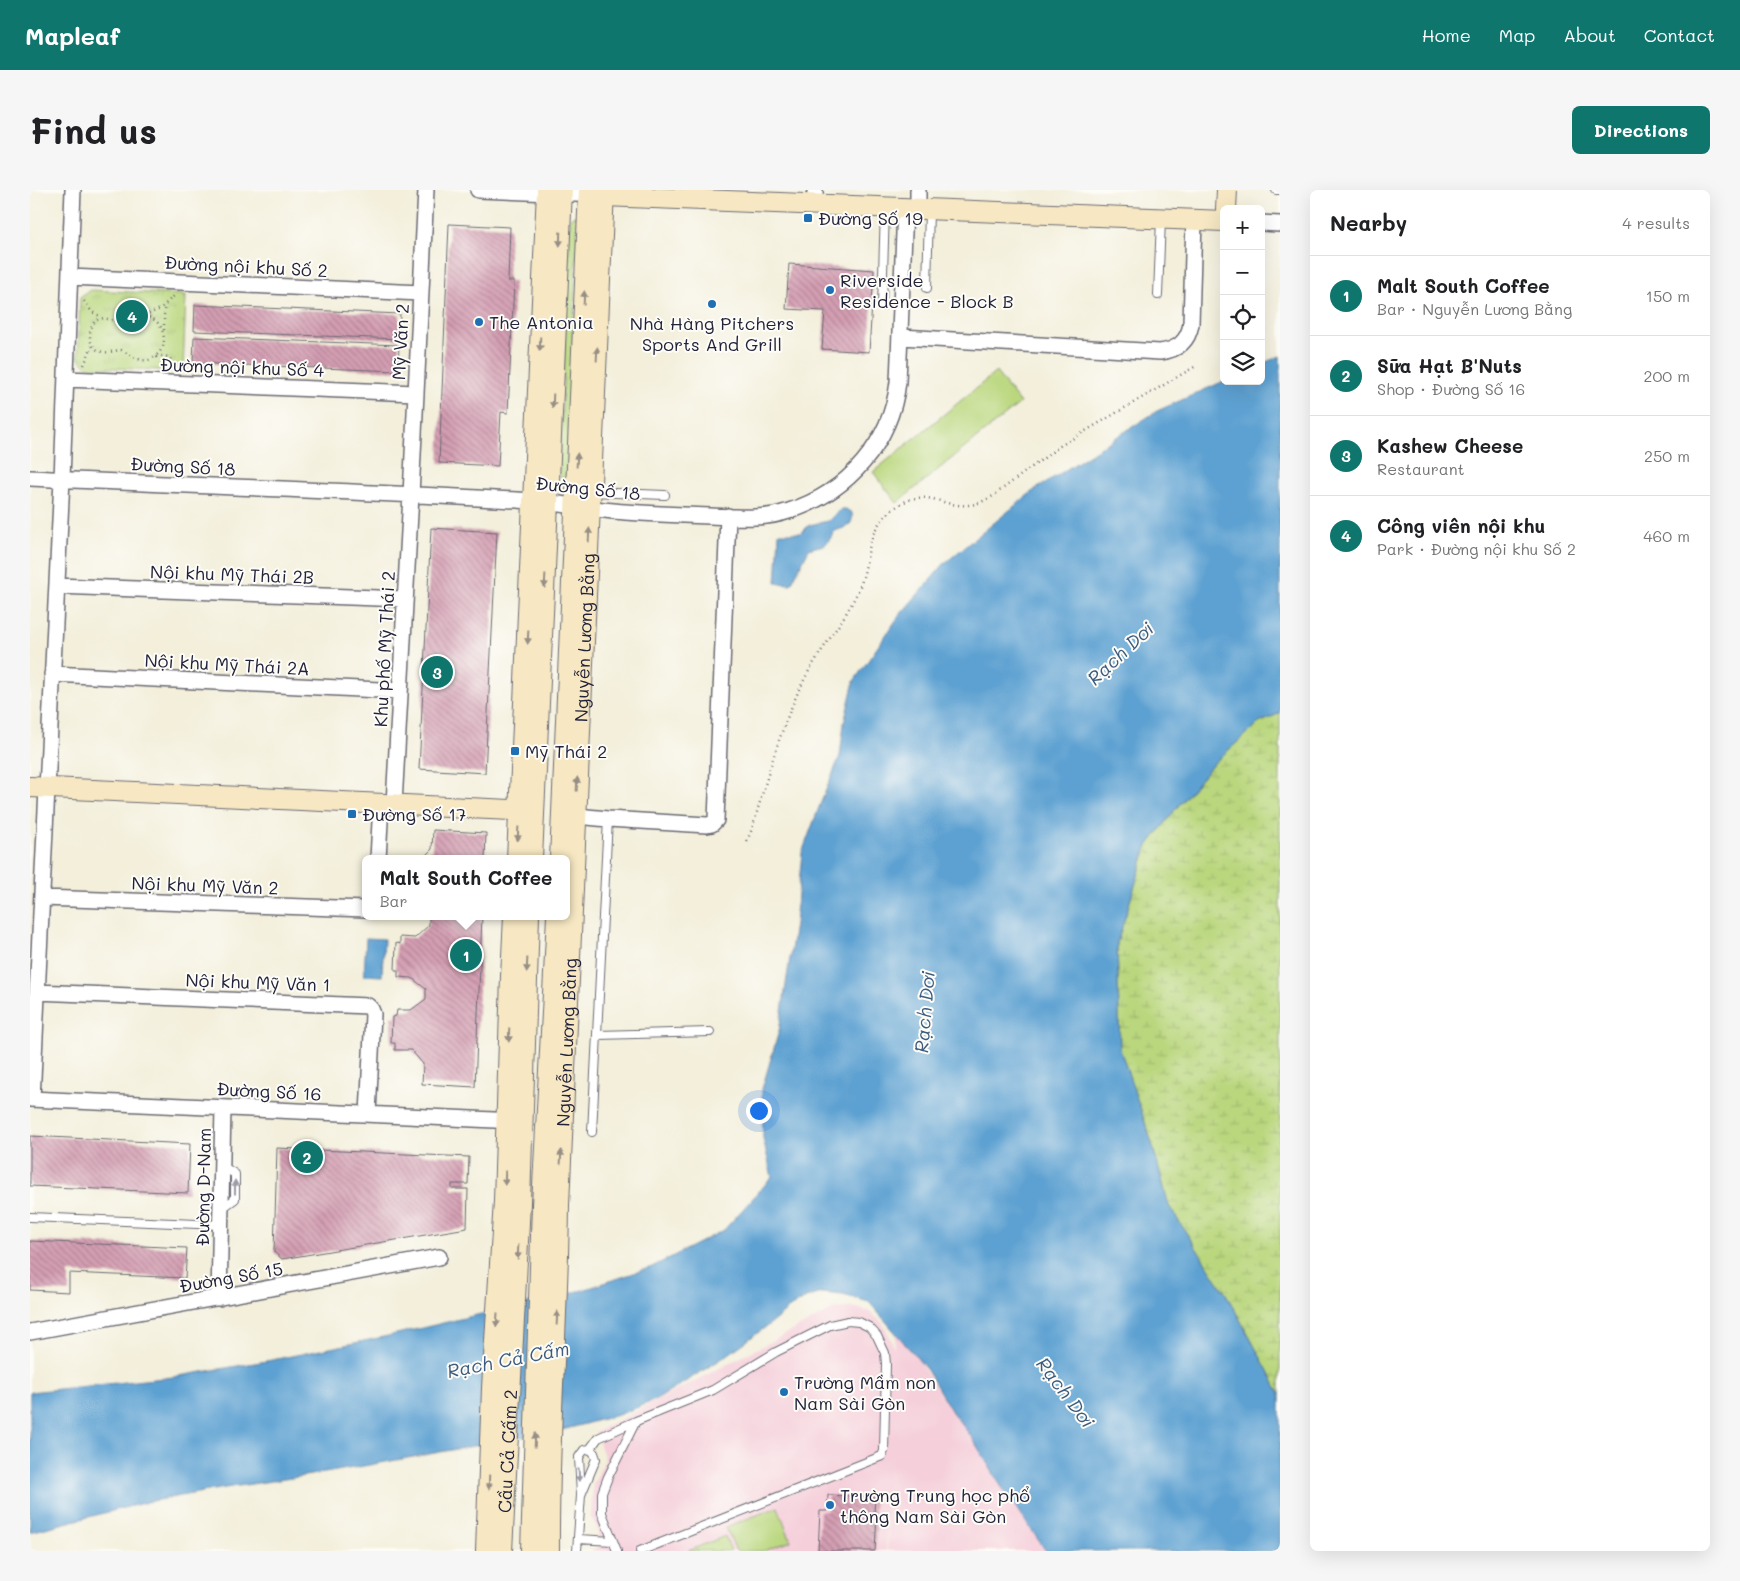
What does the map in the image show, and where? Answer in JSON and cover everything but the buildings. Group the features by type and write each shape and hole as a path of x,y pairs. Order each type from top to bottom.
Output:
{"main road":[{"path":"1226,205 1227,190"},
{"path":"532,855 527,811 542,502 554,192"},
{"path":"596,193 815,197 885,208 917,204 1220,222"},
{"name":"Nguyễn Lương Bằng","path":"567,855 585,502 596,193"},
{"path":"38,787 527,811 569,815"},
{"path":"518,855 527,811"},
{"name":"Nguyễn Lương Bằng","path":"561,855 569,815"},
{"path":"514,920 515,1120"},
{"path":"515,1120 529,920"},
{"name":"Nguyễn Lương Bằng","path":"551,1205 557,920"},
{"name":"Nguyễn Lương Bằng","path":"551,1205 564,920"},
{"name":"Cầu Cả Cấm 2","path":"494,1548 515,1120"},
{"name":"Cầu Cả Cấm 2","path":"540,1546 551,1205"}],"street":[{"path":"31,1099 42,898 38,787 52,674 62,479 73,190"},
{"name":"Mỹ Văn 2","path":"411,495 426,190"},
{"path":"478,190 596,193"},
{"name":"Đường Số 18","path":"30,478 542,502 585,502 623,512 760,517 790,511 816,500 839,486 856,471 878,443 893,410 898,382 901,338 917,204"},
{"path":"901,338 1160,352 1175,349 1186,338 1190,324 1194,220"},
{"path":"1265,223 1280,224"},
{"name":"Đường nội khu Số 2","path":"70,277 421,293"},
{"name":"Đường nội khu Số 4","path":"66,379 416,394"},
{"name":"Khu phố Mỹ Thái 2","path":"387,804 400,691 411,495"},
{"path":"569,815 707,824 712,824 716,820 728,516"},
{"name":"Nội khu Mỹ Thái 2B","path":"57,586 405,599"},
{"name":"Nội khu Mỹ Thái 2A","path":"52,674 400,691"},
{"path":"379,855 387,804"},
{"name":"Nội khu Mỹ Văn 2","path":"42,898 362,909"},
{"name":"Nội khu Mỹ Văn 1","path":"37,992 368,1006 373,1014 368,1114"},
{"name":"Đường Số 16","path":"31,1099 515,1120"},
{"name":"Đường D-Nam","path":"219,1298 223,1108"},
{"name":"Đường Số 15","path":"30,1332 439,1257"}],"lane":[{"path":"917,204 926,288"},
{"path":"882,306 885,208"},
{"path":"1158,295 1161,219"},
{"path":"585,502 666,495"},
{"path":"592,1132 608,819"},
{"path":"598,1035 710,1032"},
{"path":"30,1217 221,1226"},
{"path":"577,1551 581,1495 579,1457 584,1450 590,1449 598,1438 712,1390 766,1357 836,1323 859,1322 869,1327 877,1336 885,1353 886,1364 884,1451 880,1457 640,1551"},
{"path":"617,1551 602,1513 602,1493 636,1421"},
{"path":"581,1495 596,1459 590,1449"},
{"path":"578,1539 613,1541"}],"path":[{"path":"82,368 92,346 89,335 91,327 96,320 100,318 119,322 143,316 167,304 177,292"},
{"path":"84,300 92,312 108,319"},
{"path":"153,358 163,347 164,316 167,304"},
{"path":"143,316 156,321 164,331"},
{"path":"92,346 103,352 121,350 141,361 163,356 170,358 173,361 173,374"},
{"path":"747,841 783,731 796,698 811,666 852,605 860,588 869,544 879,524 888,514 905,501 923,497 963,505 981,502 993,496 1060,446 1196,366"}],"shaded area":[{"name":"Trường Mầm non Nam Sài Gòn","path":"853,1307 868,1311 882,1322 894,1349 896,1334 914,1353 1046,1551 887,1551 891,1445 886,1551 591,1551 598,1547 598,1529 591,1517 593,1485 605,1460 596,1432 834,1309"}],"green space":[{"path":"578,217 567,478 563,479 559,476 570,218"},
{"path":"91,290 186,295 183,371 88,367 78,358 80,298"},
{"path":"996,372 1020,403 897,503 873,472"},
{"path":"1280,713 1280,1393 1226,1294 1169,1206 1151,1140 1120,1049 1117,943 1147,847 1215,762 1259,723"},
{"path":"778,1507 791,1541 764,1551 736,1551 726,1527"},
{"path":"725,1536 731,1551 688,1551"}],"water":[{"path":"1280,356 1280,713 1259,723 1215,762 1147,847 1117,943 1120,1049 1151,1140 1169,1206 1226,1294 1280,1393 1280,1551 1046,1551 1001,1486 971,1436 952,1412 927,1370 869,1302 843,1295 821,1293 806,1298 788,1309 726,1356 658,1399 618,1415 566,1429 331,1472 147,1502 30,1532 30,1392 173,1377 272,1360 388,1336 583,1290 652,1267 724,1230 772,1177 763,1138 762,1089 779,1031 795,924 802,853 840,756 844,723 854,681 899,616 945,563 1033,491 1157,411 1220,383 1220,385 1265,385 1265,362"},
{"path":"841,509 846,509 852,513 850,524 835,531 825,544 809,549 791,584 776,583 779,533 801,533 809,525 828,521"},
{"path":"366,938 384,939 382,976 364,975"}],"place":[{"name":"Đường Số 19","path":"808,218"},
{"name":"Riverside Residence - Block B","path":"830,290"},
{"name":"Nhà Hàng Pitchers Sports And Grill","path":"712,304"},
{"name":"Công viên nội khu","path":"132,316"},
{"name":"The Antonia","path":"479,322"},
{"name":"Kashew Cheese","path":"437,672"},
{"name":"Mỹ Thái 2","path":"515,751"},
{"name":"Đường Số 17","path":"352,814"},
{"name":"Malt South Coffee","path":"466,955"},
{"name":"Sữa Hạt B'Nuts","path":"307,1157"},
{"name":"Trường Mầm non Nam Sài Gòn","path":"784,1392"},
{"name":"Trường Trung học phổ thông Nam Sài Gòn","path":"830,1505"}],"water label":[{"name":"Rạch Dơi","path":"1120,653"},
{"name":"Rạch Dơi","path":"924,1012"},
{"name":"Rạch Cả Cấm","path":"508,1359"},
{"name":"Rạch Dơi","path":"1066,1392"}]}
